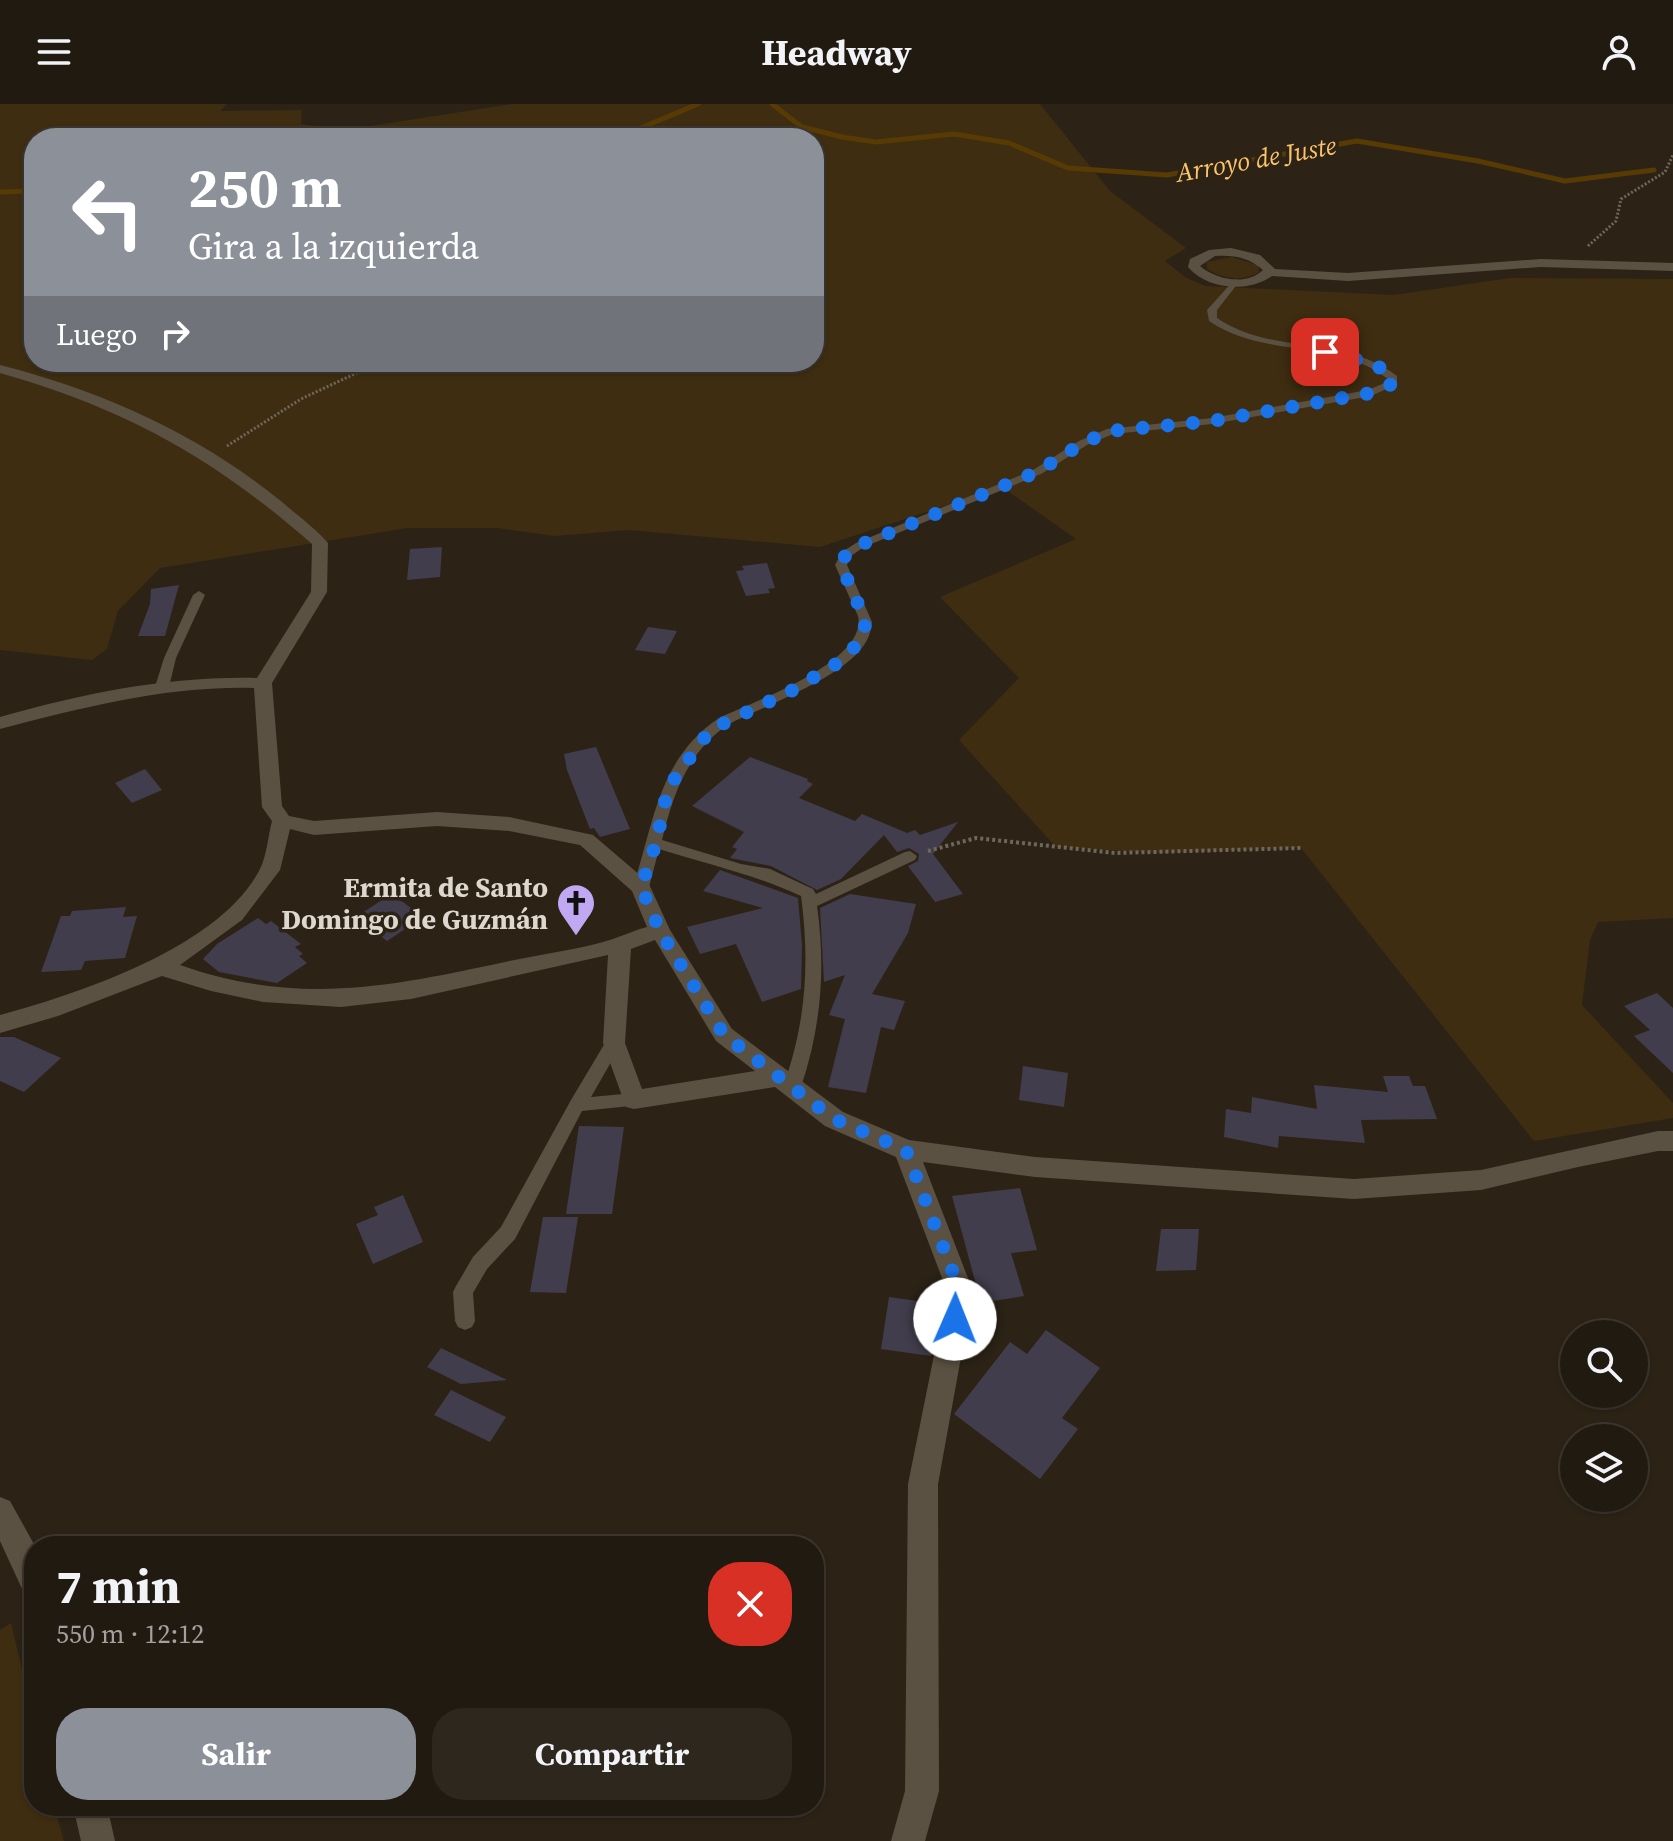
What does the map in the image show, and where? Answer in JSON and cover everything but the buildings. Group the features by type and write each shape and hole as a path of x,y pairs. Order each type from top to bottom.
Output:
{"street":[{"path":"1268,272 1264,262 1231,252 1213,253 1194,262 1197,271 1207,277 1235,282 1259,280 1268,272 1381,277 1507,264 1673,267"},
{"path":"0,369 71,391 161,430 211,458 320,543 319,592 263,683 272,807 282,821 314,828 437,819 509,824 586,840 641,887 660,931 724,1035 834,1119 906,1150 1035,1167 1354,1189 1481,1180 1578,1157 1658,1141 1673,1141"},
{"path":"0,723 52,708 162,687 196,682 263,683"},
{"path":"0,1024 50,1010 162,967 235,915 270,870 282,821"},
{"path":"162,967 191,978 257,993 311,998 368,997 434,986 620,945 660,931"},
{"path":"620,945 614,1043 634,1100 785,1082"},
{"path":"906,1150 960,1291 923,1484 922,1791 908,1841"},
{"path":"0,1511 24,1560"},
{"path":"92,1816 98,1841"}],"lane":[{"path":"641,887 656,843 668,788 710,730 791,691 836,664 860,642 866,622 841,565 846,554 860,545 1037,472 1083,443 1111,431 1212,421 1371,393 1392,384 1393,378 1375,364 1351,356 1233,333 1220,327 1212,319 1212,310 1235,282"},
{"path":"162,687 170,658 199,595"},
{"path":"656,843 740,869 765,873 808,893 817,974 801,1065 785,1082"},
{"path":"810,903 910,856"},
{"path":"465,1321 463,1292 480,1263 508,1233 614,1043"},
{"path":"577,1105 634,1100"}],"path":[{"path":"1574,263 1585,248 1616,221 1621,199 1665,172 1673,155"},
{"path":"211,458 267,417 310,391 356,372"},
{"path":"910,856 976,838 1115,853 1301,848"}],"shaded area":[{"path":"0,104 227,104 220,111 302,110 301,124 330,128 24,128 24,372 824,372 824,128 358,128 512,104 1040,104 1110,191 1186,248 1165,261 1185,277 1205,286 1394,295 1510,278 1673,279 1673,918 1598,922 1590,940 1582,1005 1673,1103 1673,1118 1534,1141 1301,848 1156,853 1056,847 959,740 1019,678 940,597 1076,539 1002,487 820,547 628,530 555,536 498,528 407,528 160,568 118,611 107,649 92,660 0,650"},
{"path":"1232,257 1258,265 1259,272 1233,278 1207,269 1207,262"},
{"path":"11,1623 24,1678 24,1816 57,1816 64,1841 0,1841 0,1630"}],"waterway":[{"name":"Arroyo de Juste","path":"641,128 698,104"},
{"name":"Arroyo de Juste","path":"772,104 806,128"},
{"name":"Arroyo de Juste","path":"824,132 876,142 954,134 1009,143 1068,168 1167,175 1357,141 1478,161 1565,181 1654,170"},
{"name":"Arroyo de Juste","path":"0,192 24,191"}],"place":[{"name":"Ermita de Santo Domingo de Guzmán","path":"576,937"}],"route":[{"path":"955,1319 960,1291 906,1150 834,1119 724,1035 660,931 641,887 656,843 668,788 710,730 791,691 836,664 860,642 866,622 841,565 846,554 883,534 1037,472 1083,443 1111,431 1212,421 1371,393 1392,384 1393,378 1375,364 1325,352"}]}
